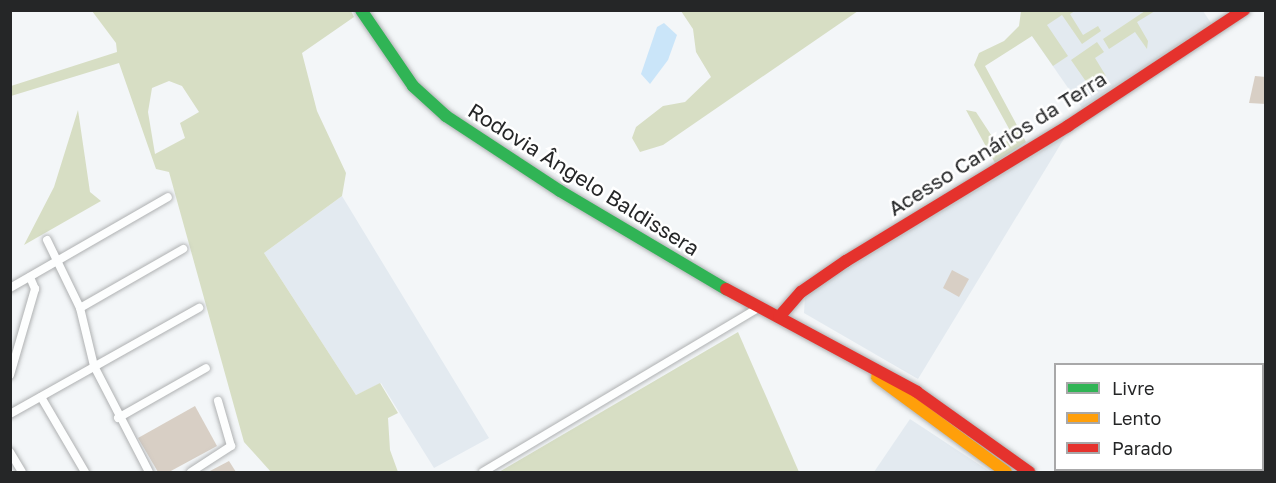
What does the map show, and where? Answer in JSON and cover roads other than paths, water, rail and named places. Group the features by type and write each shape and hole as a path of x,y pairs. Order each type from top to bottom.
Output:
{"street":[{"name":"Rodovia Ângelo Baldissera","path":"361,10 413,86 446,116 560,191 758,308 851,356"},
{"name":"Acesso Canários da Terra","path":"779,317 801,292 846,261 974,179 1068,126 1244,10"},
{"path":"10,288 168,197"},
{"path":"47,240 80,308 93,366 148,472"},
{"path":"80,308 183,249"},
{"path":"10,375 34,289 30,277"},
{"path":"10,414 199,308"},
{"path":"483,472 758,308"},
{"path":"851,356 1006,472"},
{"path":"851,356 917,392 1029,472"},
{"path":"118,418 206,368"},
{"path":"40,397 84,472"},
{"path":"191,472 231,446 218,401"},
{"path":"10,452 22,472"}],"water":[{"path":"664,23 677,35 668,60 650,84 641,74 657,27"}]}
